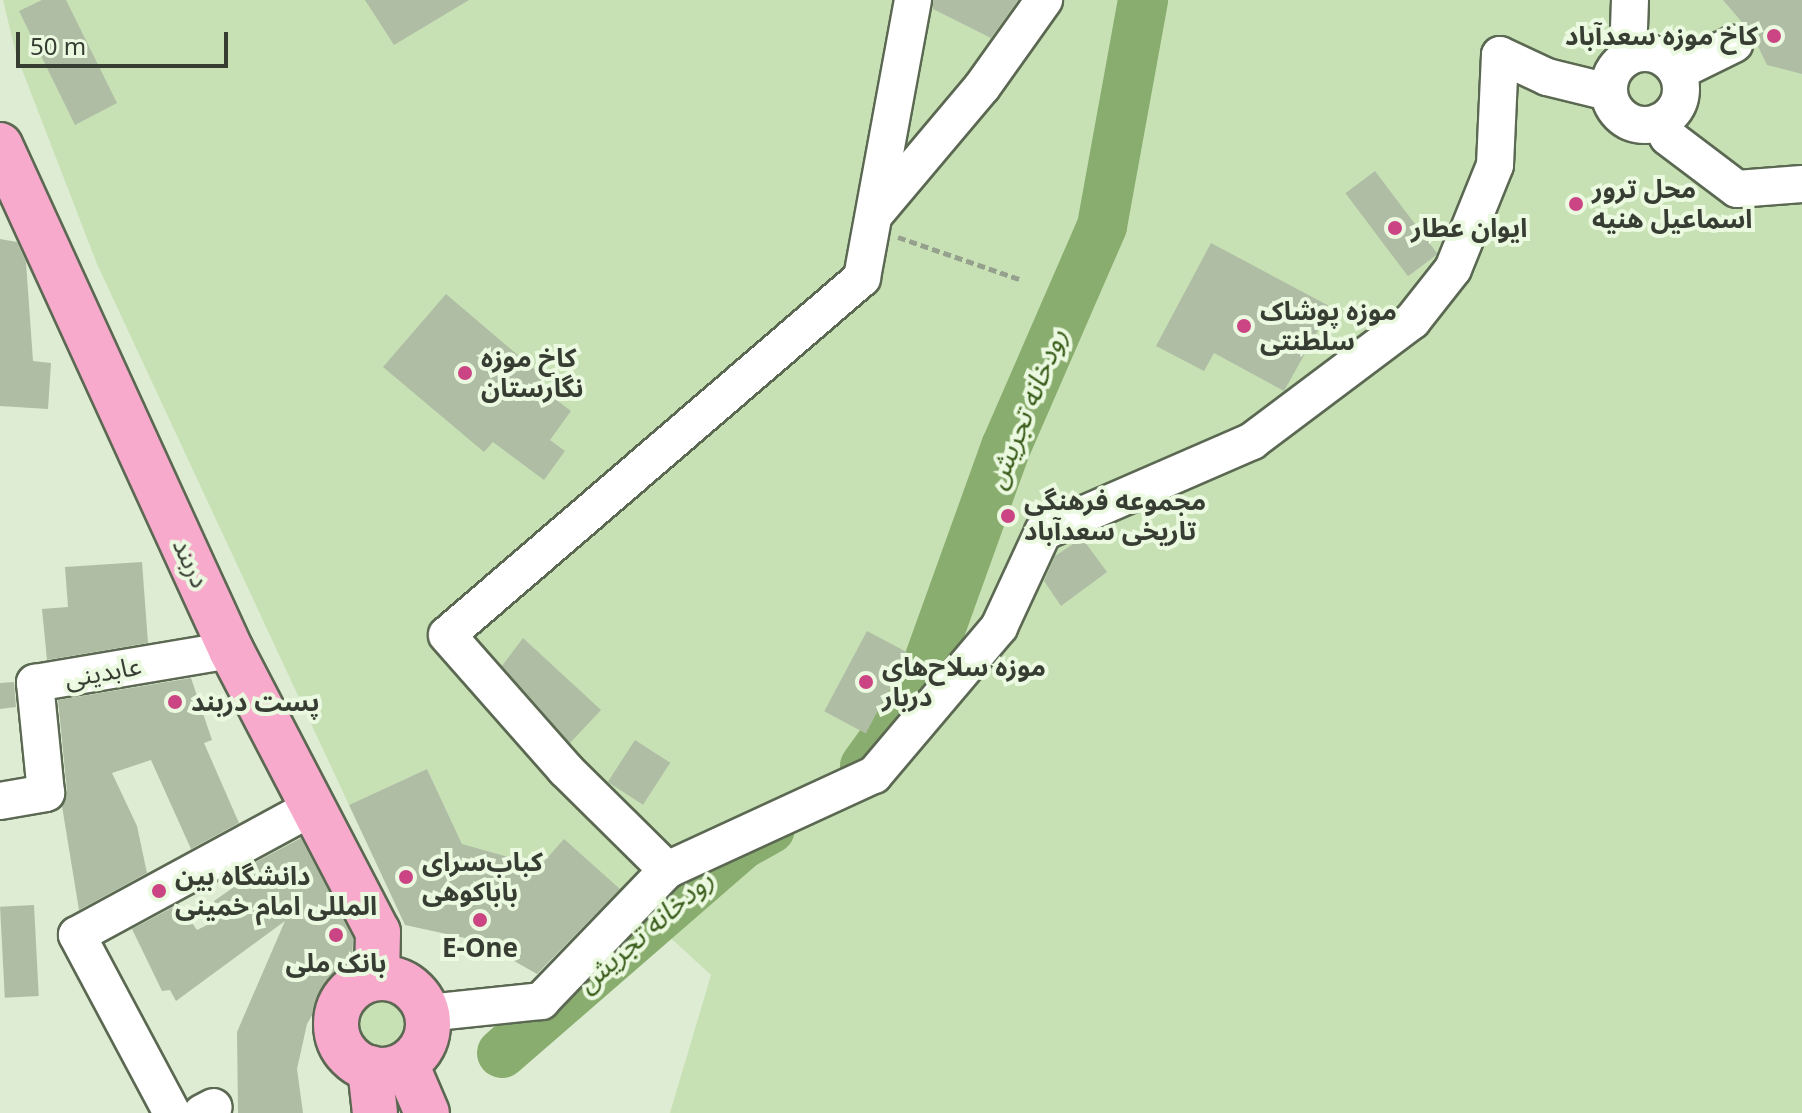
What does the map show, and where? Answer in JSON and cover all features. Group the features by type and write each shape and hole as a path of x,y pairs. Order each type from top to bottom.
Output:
{"main road":[{"name":"دربند","path":"0,145 231,650 378,932 377,977"},
{"path":"375,1113 388,1066 425,1042 427,1013 414,990 377,977 352,988 335,1026 346,1053 388,1066 427,1113"}],"street":[{"path":"667,870 565,769 447,635 862,278 913,0"},
{"path":"872,221 982,87 1044,0"},
{"path":"1608,92 1613,72 1628,57 1630,0"},
{"path":"1677,72 1734,44"},
{"path":"427,1013 541,1001 667,870 874,775 999,627 1043,532 1252,441 1412,321 1453,269 1495,165 1500,55 1547,77 1608,92 1626,120 1659,122"},
{"path":"1628,57 1661,56 1677,72 1681,95 1659,122"},
{"path":"1659,122 1668,137 1737,189 1802,184"},
{"name":"عابدینی","path":"0,801 46,793 35,683 231,650"},
{"path":"172,1113 77,935 313,807"}],"path":[{"path":"872,221 1022,280"}],"green space":[{"name":"مجموعه فرهنگی تاریخی سعدآباد","path":"3,0 1802,0 1802,1113 670,1113 711,975 564,840 540,867 463,846 427,769 349,805 97,264 16,54"},
{"path":"382,999 401,1006 408,1025 401,1044 382,1051 363,1044 356,1025 363,1006"}],"building":[{"path":"42,0 66,0 117,103 75,125 19,11"},
{"path":"365,0 469,0 394,45"},
{"path":"933,0 1018,0 991,38 933,9"},
{"name":"کاخ موزه سعدآباد","path":"1723,0 1802,0 1802,74 1767,65 1752,34"},
{"name":"ایوان عطار","path":"1375,171 1438,254 1408,276 1345,193"},
{"path":"0,239 17,242 26,262 33,361 51,363 48,409 0,406"},
{"name":"موزه پوشاک سلطنتی","path":"1211,243 1331,307 1284,391 1214,353 1204,371 1156,346"},
{"name":"کاخ موزه نگارستان","path":"446,294 546,379 539,387 571,411 550,440 565,451 544,480 493,442 484,452 383,367"},
{"path":"1082,538 1107,572 1061,606 1044,581 1055,556"},
{"path":"142,562 148,643 47,660 42,609 68,607 65,567"},
{"name":"موزه سلاح‌های دربار","path":"867,631 908,653 866,733 824,711"},
{"path":"523,638 601,710 570,743 502,666"},
{"path":"191,678 212,740 204,743 239,823 191,849 151,760 112,773 137,826 147,873 79,910 62,806 67,791 58,700"},
{"path":"14,682 16,707 0,709 0,683"},
{"path":"635,740 670,763 643,805 608,782"},
{"path":"427,769 462,844 540,866 564,839 620,889 537,974 479,941 405,925 349,805"},
{"path":"301,838 353,938 352,965 328,987 307,1024 297,1069 303,1113 238,1113 237,1032 285,921 176,1001 170,990 162,991 132,929 179,904 197,930 221,918 214,901 255,872 252,864"},
{"path":"34,905 39,996 5,998 0,907"}],"waterway":[{"name":"رودخانه تجریش","path":"865,766 917,694 1006,447 1102,226 1143,0"},
{"name":"رودخانه تجریش","path":"502,1053 741,845 770,829"}],"place":[{"name":"کاخ موزه سعدآباد","path":"1774,36"},
{"name":"محل ترور اسماعیل هنیه","path":"1576,204"},
{"name":"ایوان عطار","path":"1395,228"},
{"name":"موزه پوشاک سلطنتی","path":"1244,326"},
{"name":"کاخ موزه نگارستان","path":"465,373"},
{"name":"مجموعه فرهنگی تاریخی سعدآباد","path":"1008,516"},
{"name":"موزه سلاح‌های دربار","path":"866,682"},
{"name":"پست دربند","path":"175,702"},
{"name":"کباب‌سرای باباکوهی","path":"406,877"},
{"name":"دانشگاه بین المللی امام خمینی","path":"159,891"},
{"name":"E-One","path":"480,920"},
{"name":"بانک ملی","path":"336,935"}]}
